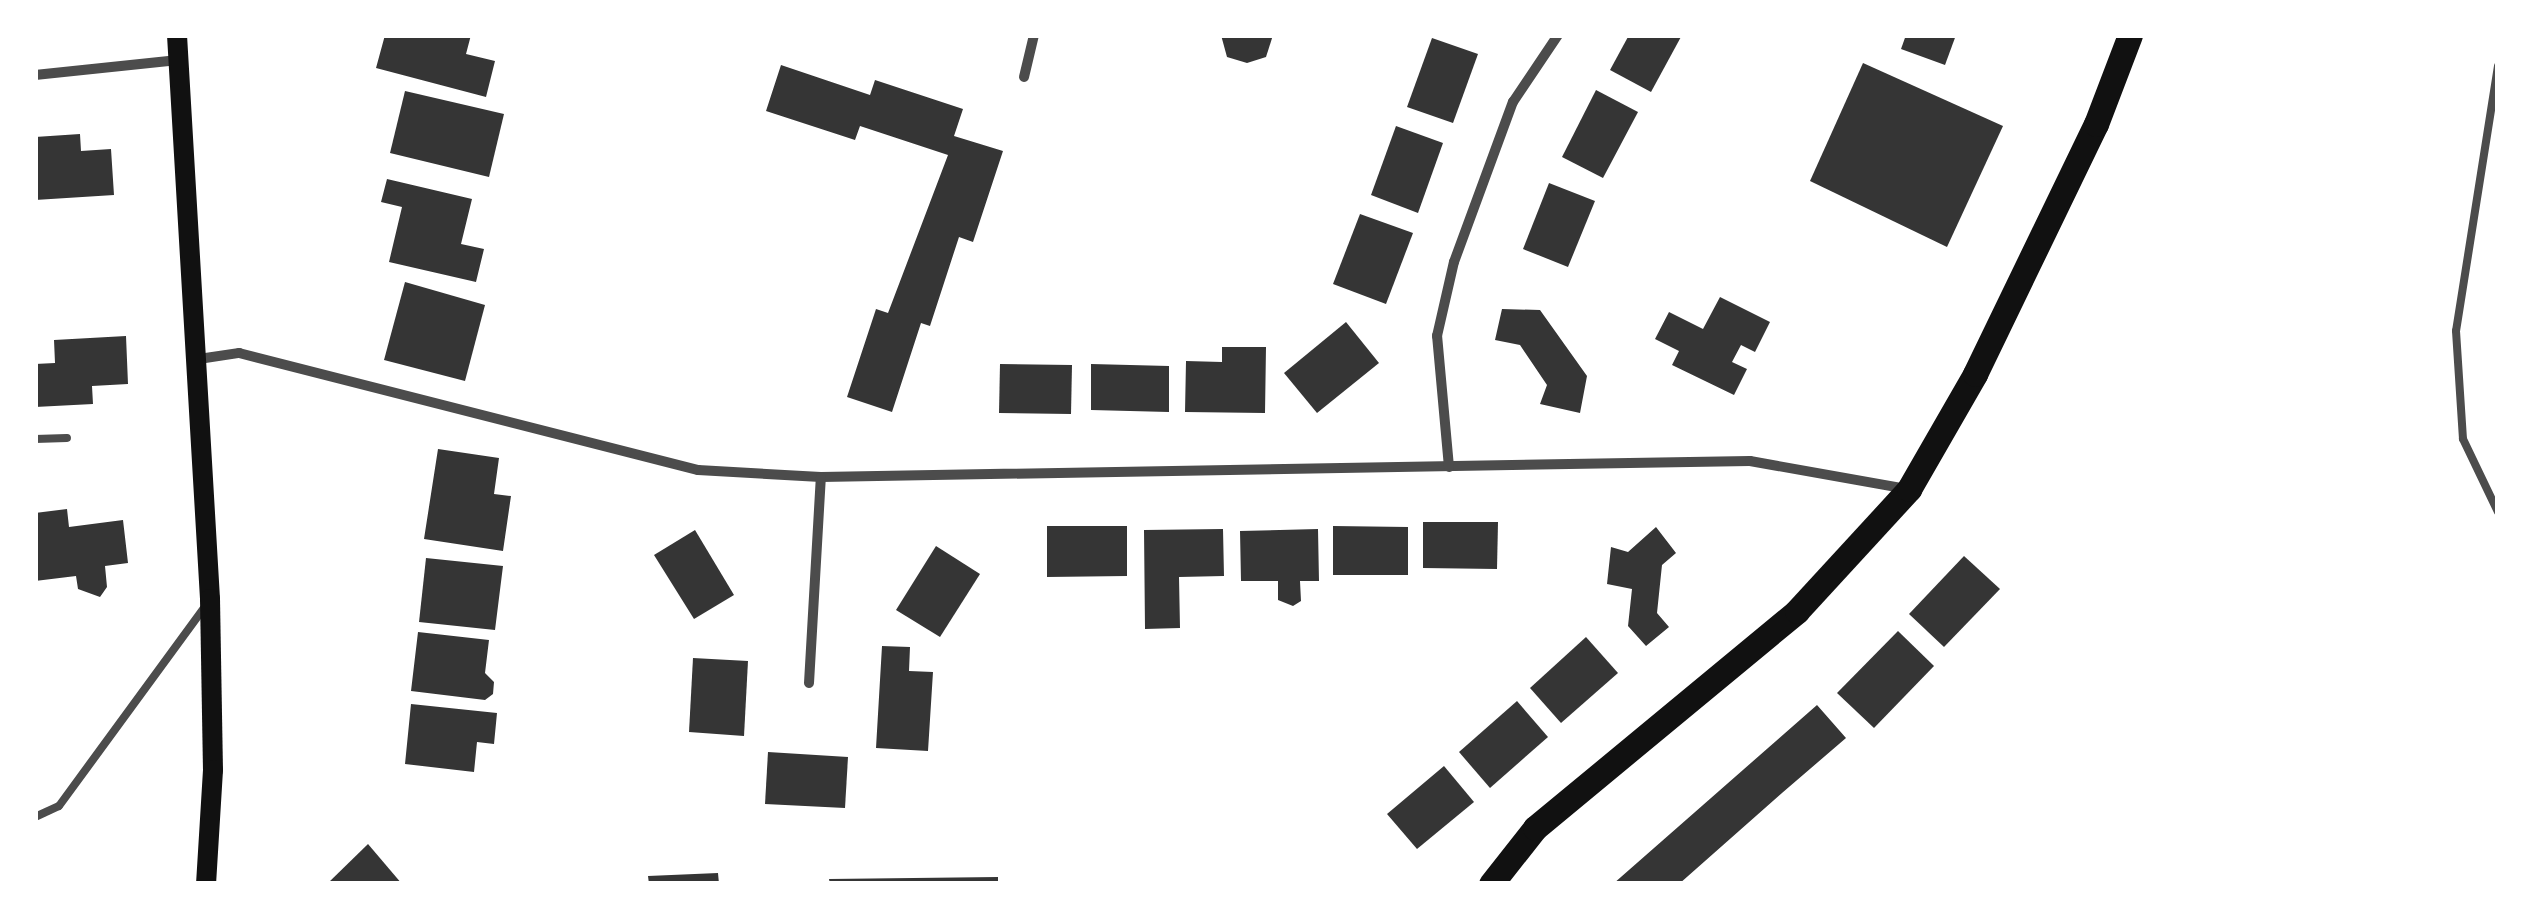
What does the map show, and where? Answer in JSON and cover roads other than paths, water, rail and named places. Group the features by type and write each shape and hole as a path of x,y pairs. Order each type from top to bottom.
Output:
{"main road":[{"path":"177,35 192,360 210,599 213,770 206,884"},
{"path":"1491,884 1535,828 1796,611 1908,489 1993,338 2096,124 2130,35"}],"street":[{"path":"1024,77 1034,35"},
{"path":"1449,467 1437,336 1454,262 1513,102 1558,35"},
{"path":"35,75 178,60"},
{"path":"192,360 238,352 698,470 821,477 1750,462 1908,489"},
{"path":"809,682 821,477"}],"lane":[{"path":"2498,66 2456,331 2464,439 2498,512"},
{"path":"35,439 67,438"},
{"path":"35,817 59,806 210,599"}]}
